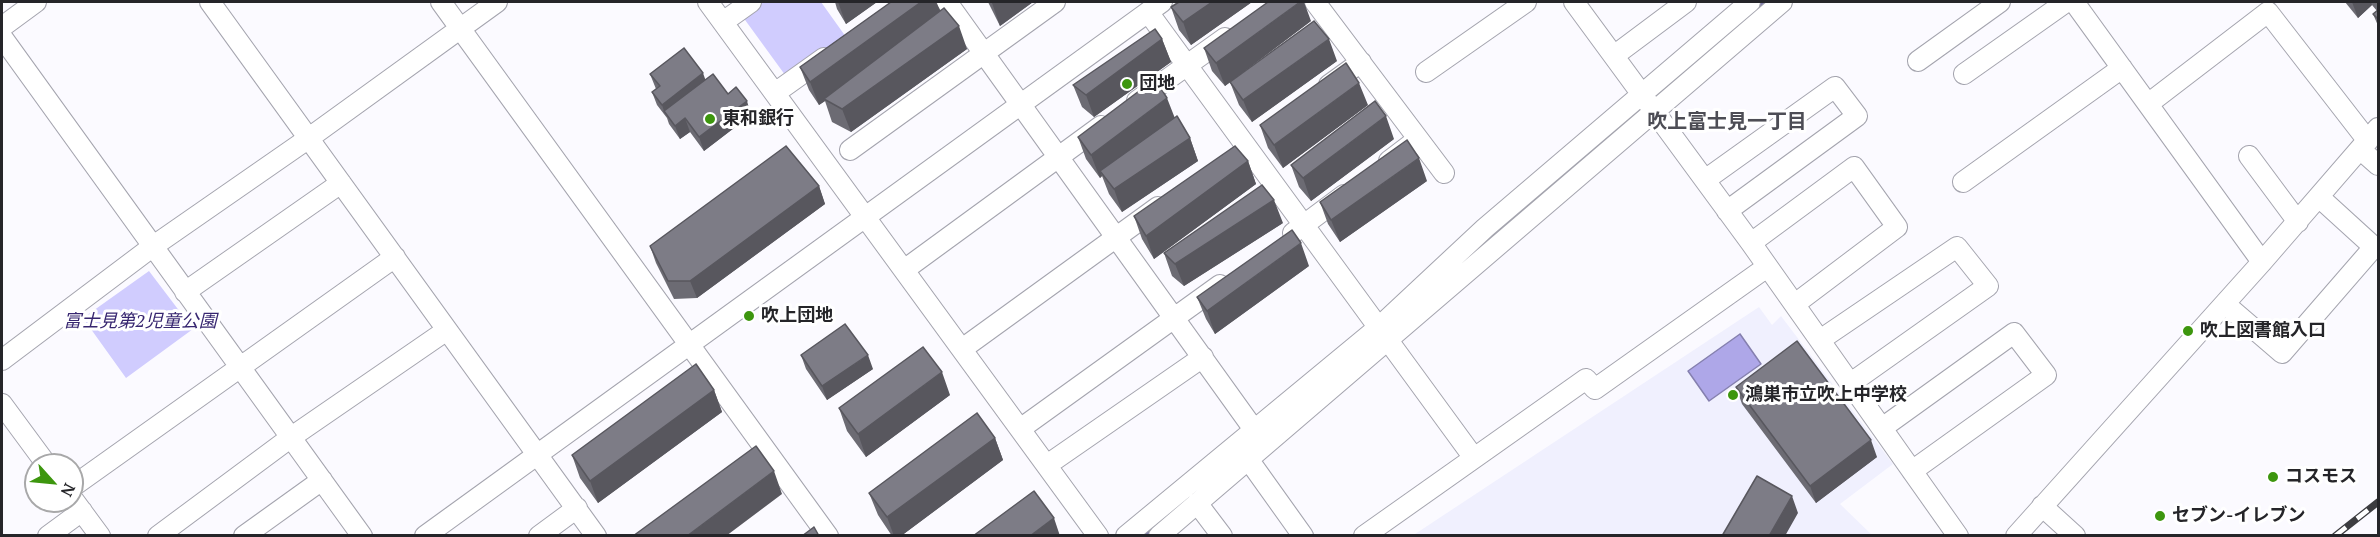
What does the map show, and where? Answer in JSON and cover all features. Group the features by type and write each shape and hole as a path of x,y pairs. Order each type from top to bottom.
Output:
{"street":[{"path":"2,27 36,2"},
{"path":"210,2 596,536"},
{"path":"441,2 828,536"},
{"path":"2,360 152,247 309,138 497,2"},
{"path":"708,2 1098,536"},
{"path":"723,22 751,2"},
{"path":"850,150 1055,2"},
{"path":"1315,2 1444,173"},
{"path":"1426,72 1526,2"},
{"path":"1574,2 1795,304 1958,536"},
{"path":"1615,55 1686,2"},
{"path":"1160,536 1384,334 1649,102 1750,2"},
{"path":"1649,102 1782,2"},
{"path":"1918,61 2000,2"},
{"path":"1965,74 2066,2"},
{"path":"2074,2 2262,262"},
{"path":"957,5 984,53 1256,431"},
{"path":"424,536 1155,7 1187,66 1474,458"},
{"path":"2148,105 2268,12 2369,140 2379,165"},
{"path":"904,270 1058,156 1240,27"},
{"path":"2,37 362,536"},
{"path":"775,93 839,47"},
{"path":"1313,97 1361,62"},
{"path":"1963,182 2122,68"},
{"path":"1705,180 1835,87 1857,116 1727,211"},
{"path":"1227,159 1265,132"},
{"path":"1276,245 1418,139"},
{"path":"2016,536 2369,140"},
{"path":"2249,156 2298,222"},
{"path":"1751,243 1854,167 1897,227 1795,304"},
{"path":"185,292 341,183"},
{"path":"2226,303 2282,353 2374,247 2319,197"},
{"path":"962,349 1171,198"},
{"path":"1820,340 1957,247 1988,286 1851,383"},
{"path":"84,477 395,257"},
{"path":"1365,536 1586,379 1594,389 1767,267"},
{"path":"1020,429 1239,271"},
{"path":"158,536 290,438 447,330"},
{"path":"1882,428 2014,333 2046,375 1912,471"},
{"path":"1126,536 1256,431 1384,334"},
{"path":"1047,465 1203,357"},
{"path":"2,404 38,453"},
{"path":"1248,459 1303,536"},
{"path":"244,536 322,480"},
{"path":"1197,503 1222,536"},
{"path":"2042,506 2075,536"},
{"path":"539,536 577,508"},
{"path":"48,536 69,513"},
{"path":"83,513 100,536"}],"shaded area":[{"name":"鴻巣市立吹上中学校","path":"1759,307 1772,325 1781,316 1893,464 1840,504 1872,535 1412,536"},
{"path":"1740,334 1761,364 1709,401 1688,371"}],"green space":[{"path":"756,2 821,2 846,37 788,79 740,13"},
{"name":"富士見第2児童公園","path":"149,271 193,329 126,378 83,318"}],"building":[{"path":"891,2 921,2 810,82 800,67"},
{"path":"1179,2 1212,2 1183,22 1171,7"},
{"path":"1268,2 1300,2 1216,63 1204,48"},
{"path":"944,8 959,26 842,109 824,99"},
{"path":"2379,9 2379,20 2373,14"},
{"path":"1314,21 1329,39 1243,100 1230,82"},
{"path":"1155,29 1162,39 1086,95 1073,85"},
{"path":"684,48 703,73 662,105 652,92 660,86 650,74"},
{"path":"1346,63 1359,83 1274,145 1260,125"},
{"path":"713,74 728,94 736,87 747,101 699,137 685,118 675,126 664,111"},
{"path":"1155,79 1167,98 1091,155 1078,137"},
{"path":"1375,101 1386,116 1303,178 1291,165"},
{"path":"1177,116 1190,138 1114,189 1100,171"},
{"path":"1407,140 1419,158 1331,220 1320,202"},
{"path":"786,146 819,186 690,281 668,281 650,246"},
{"path":"1235,146 1248,161 1146,236 1134,216"},
{"path":"1262,185 1274,200 1175,264 1164,253"},
{"path":"1292,230 1301,243 1207,311 1197,297"},
{"path":"845,324 868,355 822,386 801,355"},
{"path":"1797,341 1871,440 1810,486 1736,387"},
{"path":"923,347 942,372 858,434 839,408"},
{"path":"696,364 714,390 590,481 572,455"},
{"path":"977,413 995,438 887,517 869,493"},
{"path":"756,446 774,471 687,536 633,536"},
{"path":"1757,476 1792,496 1769,536 1722,536"},
{"path":"1034,491 1054,518 1030,536 973,536"},
{"path":"814,527 819,536 802,536"}],"waterway":[{"path":"1753,12 1765,2"},
{"path":"1656,96 1732,30"},
{"path":"1575,167 1641,109"},
{"path":"1143,536 1203,485"}],"railway":[{"path":"2335,536 2378,502"}],"place":[{"name":"団地","path":"1127,84"},
{"name":"東和銀行","path":"710,119"},
{"name":"吹上団地","path":"749,316"},
{"name":"吹上図書館入口","path":"2188,331"},
{"name":"鴻巣市立吹上中学校","path":"1733,395"},
{"name":"コスモス","path":"2273,477"},
{"name":"セブン-イレブン","path":"2160,516"}],"district":[{"name":"吹上富士見一丁目","path":"1727,122"}]}
